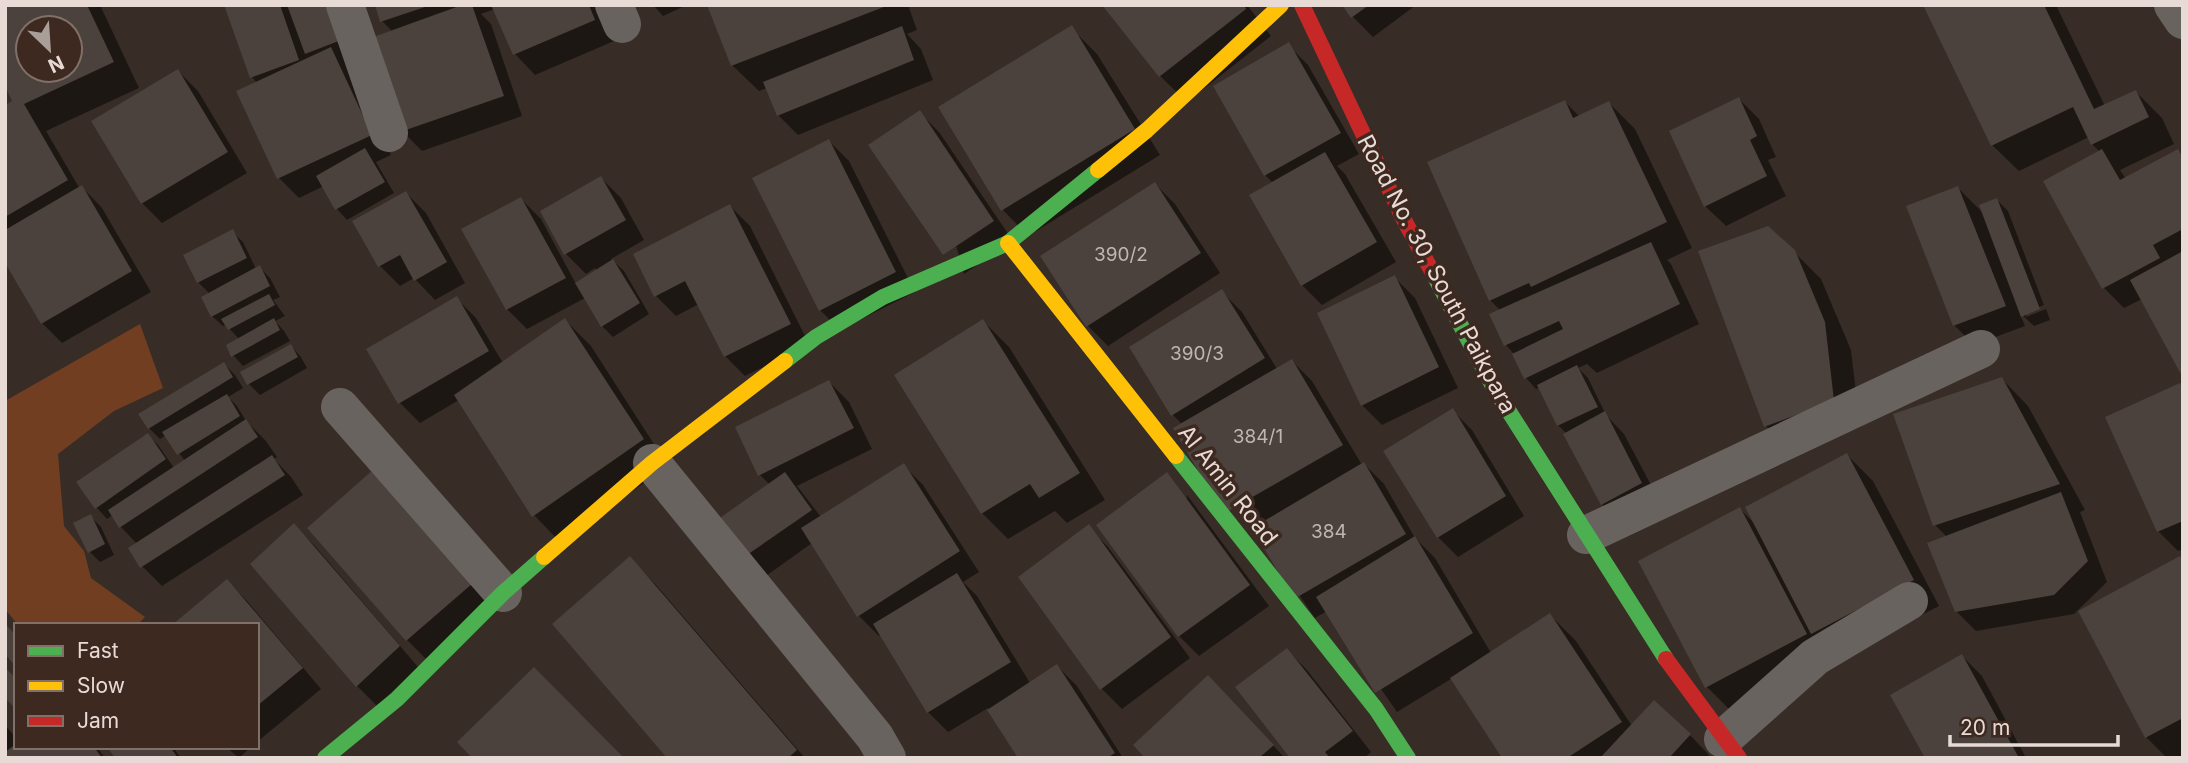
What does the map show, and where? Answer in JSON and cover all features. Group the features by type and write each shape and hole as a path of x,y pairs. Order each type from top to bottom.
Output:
{"street":[{"path":"345,5 389,133"},
{"path":"325,758 397,699 503,593 652,463 816,337 883,297 1008,243 1147,130 1281,5"},
{"name":"Road No. 30, South Paikpara","path":"1302,5 1416,243 1494,388 1665,658 1731,748 1815,657 1909,601"},
{"path":"2173,5 2183,20"},
{"name":"Al Amin Road","path":"1008,243 1376,709 1408,758"},
{"path":"1586,535 1981,349"},
{"path":"340,407 503,593"},
{"path":"652,463 866,727 887,758"}],"shaded area":[{"path":"140,324 163,388 114,411 58,454 64,526 84,551 91,578 145,617 139,623 16,623 5,609 5,401"}],"building":[{"path":"5,5 87,5 114,62 84,76 84,14 14,14 14,84 67,84 24,104 68,180 5,217 5,105 12,101 5,86"},
{"path":"224,5 280,5 299,60 250,78"},
{"path":"287,5 338,5 349,37 305,54"},
{"path":"375,5 428,5 428,6 380,22"},
{"path":"462,5 472,5 504,96 400,132 368,39"},
{"path":"491,5 589,5 595,20 513,55"},
{"path":"707,5 889,5 731,66"},
{"path":"1102,5 1244,5 1246,9 1159,77"},
{"path":"1342,5 1369,5 1351,18"},
{"path":"1923,5 2044,5 2094,109 2136,90 2149,117 2091,145 2073,107 1991,146"},
{"path":"1072,25 1135,129 1001,211 938,107"},
{"path":"902,26 914,60 777,116 763,82"},
{"path":"1289,42 1341,133 1264,176 1213,86"},
{"path":"331,47 372,135 277,179 236,91"},
{"path":"178,69 228,152 141,204 91,121"},
{"path":"1739,97 1757,136 1750,140 1767,176 1704,207 1669,131"},
{"path":"1565,100 1573,118 1609,101 1667,222 1531,287 1529,283 1489,301 1427,162"},
{"path":"920,110 994,221 943,255 868,145"},
{"path":"829,139 896,272 819,311 752,178"},
{"path":"365,148 385,182 335,210 316,176"},
{"path":"2102,149 2120,180 2178,149 2183,158 2183,229 2153,245 2160,258 2102,289 2043,181"},
{"path":"1325,152 1377,242 1301,286 1249,195"},
{"path":"601,176 626,220 564,255 540,211"},
{"path":"1155,182 1201,253 1086,327 1040,256"},
{"path":"82,185 132,271 41,324 5,263 5,230"},
{"path":"1958,186 2006,306 1953,326 1906,206"},
{"path":"406,191 447,262 414,281 400,255 378,267 352,221"},
{"path":"521,197 566,278 506,310 461,229"},
{"path":"1997,198 2040,309 2021,317 1979,205"},
{"path":"730,204 791,324 724,357 685,281 654,297 633,254"},
{"path":"1768,226 1795,250 1825,322 1834,401 1764,427 1698,251"},
{"path":"233,229 247,258 197,283 183,255"},
{"path":"1651,242 1680,304 1524,379 1512,354 1563,329 1559,321 1504,346 1489,314"},
{"path":"2183,251 2183,378 2130,280"},
{"path":"613,259 640,303 601,327 575,283"},
{"path":"260,265 270,286 211,317 201,297"},
{"path":"1395,275 1439,367 1361,406 1317,313"},
{"path":"1222,289 1265,358 1171,416 1129,347"},
{"path":"269,294 275,305 228,330 221,319"},
{"path":"457,296 489,351 398,404 366,349"},
{"path":"274,318 280,330 231,357 226,345"},
{"path":"565,318 644,439 532,517 454,395"},
{"path":"983,319 1080,473 1039,498 1030,484 981,514 894,375"},
{"path":"291,344 298,357 247,385 240,372"},
{"path":"1292,359 1343,445 1223,514 1173,428"},
{"path":"224,362 233,377 148,429 138,414"},
{"path":"1577,365 1598,407 1557,426 1537,385"},
{"path":"2002,377 2060,484 1933,526 1893,414"},
{"path":"829,380 854,428 758,476 735,427"},
{"path":"2180,383 2183,389 2183,521 2157,532 2105,417"},
{"path":"227,394 240,416 177,455 162,432"},
{"path":"1453,408 1506,496 1437,538 1383,451"},
{"path":"1605,411 1642,483 1601,505 1563,434"},
{"path":"246,419 258,437 119,528 108,510"},
{"path":"148,433 166,459 95,509 76,482"},
{"path":"1847,453 1914,580 1811,634 1745,507"},
{"path":"272,455 285,475 140,568 128,548"},
{"path":"1364,462 1406,534 1294,599 1252,528"},
{"path":"904,463 960,551 857,617 801,528"},
{"path":"374,469 473,583 406,641 307,528"},
{"path":"785,472 812,510 744,557 717,520"},
{"path":"1167,472 1250,585 1178,637 1096,525"},
{"path":"2061,492 2088,561 2054,595 1955,612 1927,543"},
{"path":"1740,507 1807,634 1705,688 1638,561"},
{"path":"91,514 105,544 88,553 73,523"},
{"path":"294,523 400,646 356,687 250,564"},
{"path":"1089,524 1171,637 1100,690 1018,577"},
{"path":"1415,536 1473,633 1375,693 1316,597"},
{"path":"630,556 797,750 788,758 667,758 552,624"},
{"path":"2180,556 2183,561 2183,718 2145,738 2078,611"},
{"path":"957,573 1011,662 927,713 873,624"},
{"path":"227,579 303,668 259,704 259,623 174,623"},
{"path":"1550,613 1622,722 1567,758 1502,758 1450,678"},
{"path":"5,623 14,634 14,665 5,654"},
{"path":"1287,648 1353,731 1325,752 1330,758 1290,758 1235,687"},
{"path":"1962,654 2019,758 1925,758 1890,695"},
{"path":"1057,664 1115,753 1107,758 1018,758 987,710"},
{"path":"534,667 624,758 472,758 457,742"},
{"path":"5,668 14,676 14,707 5,698"},
{"path":"1208,675 1274,745 1259,758 1145,758 1133,745"},
{"path":"1654,700 1691,734 1669,758 1600,758"},
{"path":"14,745 14,749 95,749 102,758 6,758 5,752"},
{"path":"108,749 171,749 178,758 115,758"}],"traffic: fast":[{"path":"785,361 816,337 883,297 1008,243 1098,170"},
{"path":"1435,277 1494,388 1666,659"},
{"path":"1176,456 1376,709 1408,758"},
{"path":"325,758 397,699 503,593 544,557"}],"traffic: slow":[{"path":"1098,170 1147,130 1281,5"},
{"path":"1008,243 1176,456"},
{"path":"544,557 652,463 785,361"}],"traffic: jam":[{"path":"1302,5 1403,218 1435,277"},
{"path":"1666,659 1739,758"}]}
